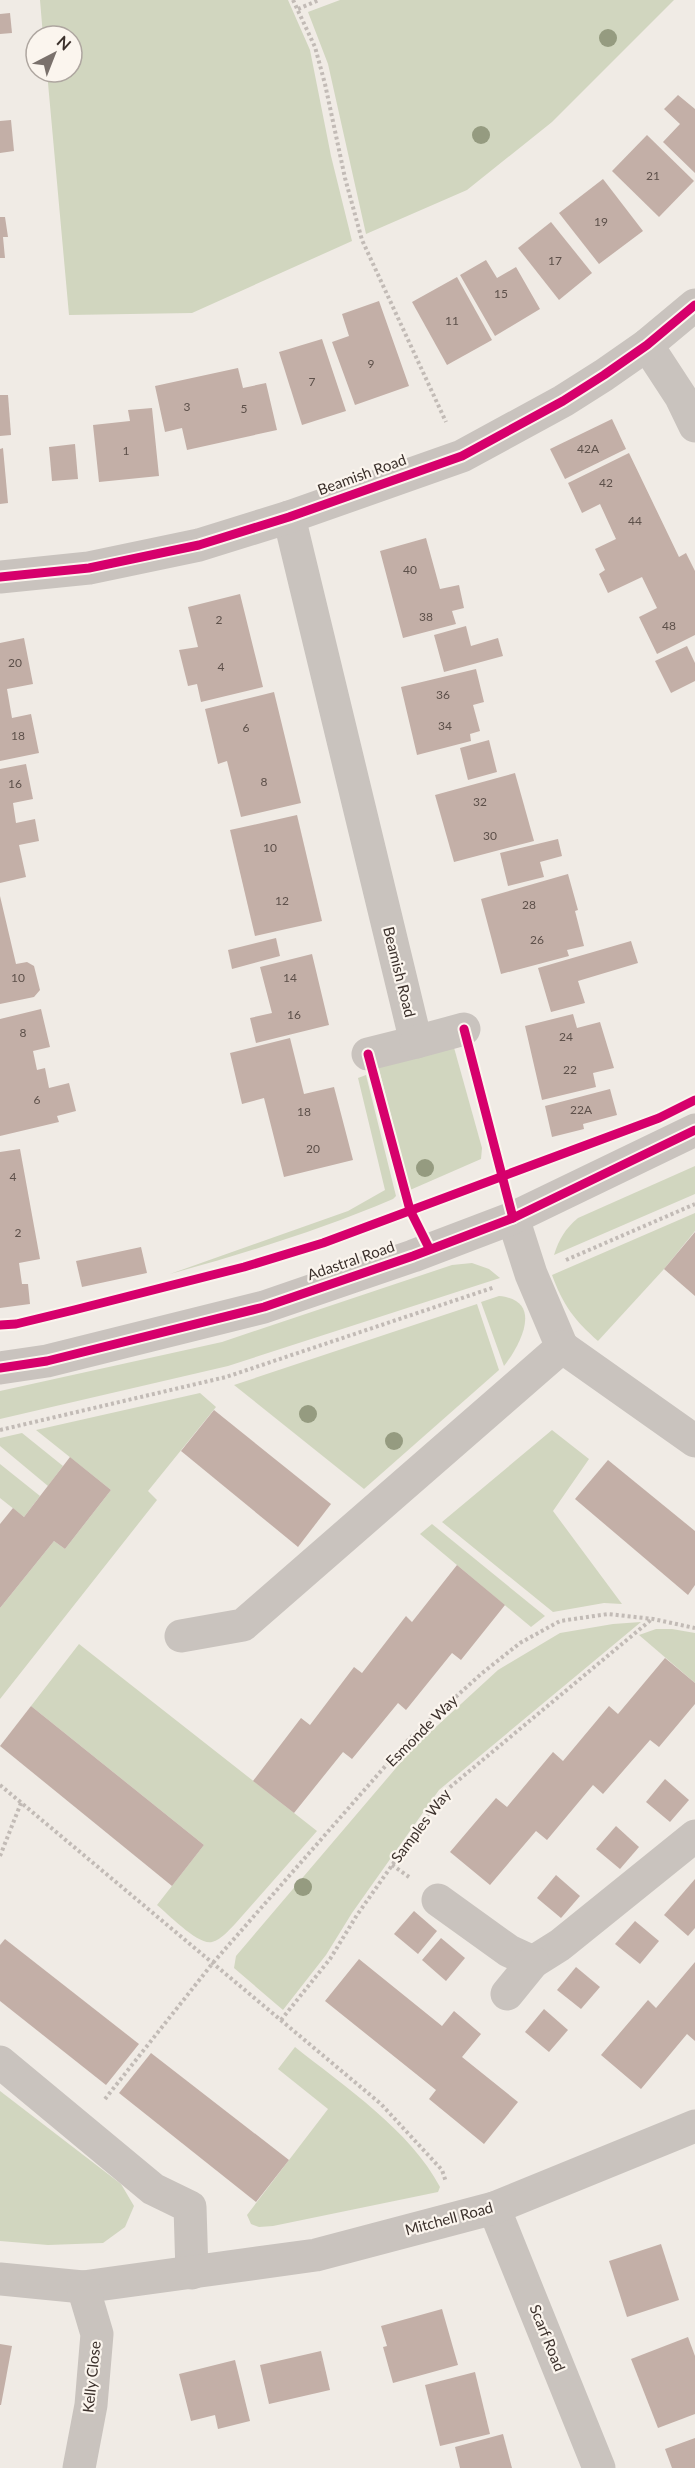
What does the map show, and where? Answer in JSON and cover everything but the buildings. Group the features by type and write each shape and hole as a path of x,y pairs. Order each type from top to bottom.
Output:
{"street":[{"name":"Beamish Road","path":"0,577 89,568 199,545 289,517 462,456 563,401 647,345 695,306"},
{"path":"647,345 681,397 695,426"},
{"name":"Beamish Road","path":"289,517 416,1042"},
{"path":"368,1054 464,1029"},
{"name":"Adastral Road","path":"0,1368 47,1361 264,1306 413,1256 513,1218 695,1130"},
{"path":"513,1218 531,1274 562,1347 695,1441"},
{"path":"181,1636 243,1625 562,1347"},
{"path":"507,1994 533,1962 560,1945 695,1836"},
{"path":"438,1900 509,1951 533,1962"},
{"path":"0,2062 153,2189 190,2207 192,2273"},
{"name":"Mitchell Road","path":"0,2279 83,2287 316,2255 494,2208 695,2126"},
{"name":"Scarf Road","path":"494,2208 599,2468"},
{"name":"Kelly Close","path":"79,2468 91,2405 97,2334 83,2287"}],"path":[{"path":"293,0 315,47 345,178 362,240 462,456"},
{"path":"298,9 319,0"},
{"path":"0,1430 226,1377 531,1274 695,1204"},
{"path":"0,1785 381,2104 441,2170 459,2217"},
{"path":"0,1856 21,1803"}],"green space":[{"path":"40,0 288,0 310,50 331,156 352,241 192,313 69,315 48,84 84,84 84,24 42,24"},
{"path":"340,0 674,0 552,122 467,190 366,234 328,64 308,12"},
{"path":"453,1044 482,1148 481,1159 410,1190 378,1065"},
{"path":"366,1075 396,1196 310,1231 170,1274 348,1211 385,1190 358,1078"},
{"path":"695,1166 695,1194 554,1255 563,1235 578,1218"},
{"path":"695,1213 695,1231 664,1269 598,1341 570,1311 552,1275"},
{"path":"472,1263 489,1269 500,1278 228,1366 0,1419 0,1391 222,1342 452,1265"},
{"path":"499,1296 513,1299 521,1306 525,1314 522,1335 504,1366 481,1302"},
{"path":"477,1304 499,1370 364,1489 234,1385"},
{"path":"200,1393 216,1407 148,1491 157,1500 0,1699 0,1608 54,1541 65,1549 111,1490 36,1430"},
{"path":"552,1430 589,1459 553,1511 622,1604 604,1603 553,1612 442,1522"},
{"path":"22,1433 63,1466 48,1486 0,1446 0,1438"},
{"path":"0,1464 40,1496 24,1517 0,1498"},
{"path":"432,1524 545,1616 531,1627 420,1534"},
{"path":"641,1622 439,1790 352,1913 326,1955 283,2010 234,1968 236,1956 413,1748 498,1670 560,1633"},
{"path":"656,1629 695,1633 695,1683 639,1635"},
{"path":"79,1644 317,1831 235,1924 216,1941 206,1942 199,1939 157,1905 204,1845 31,1706"},
{"path":"295,2047 394,2128 427,2167 440,2187 438,2192 273,2226 259,2227 251,2224 247,2215 328,2109 278,2069"},
{"path":"0,2091 121,2184 134,2206 125,2227 103,2243 48,2245 0,2241"}],"cycle path":[{"path":"0,577 89,568 199,545 289,517 462,456 563,401 604,375 647,345 695,305"},
{"path":"464,1029 513,1218"},
{"path":"368,1054 410,1210 429,1248"},
{"path":"0,1325 16,1324 244,1267 323,1243 659,1118 695,1100"},
{"path":"0,1368 47,1361 264,1307 413,1256 513,1218 695,1130"}]}
